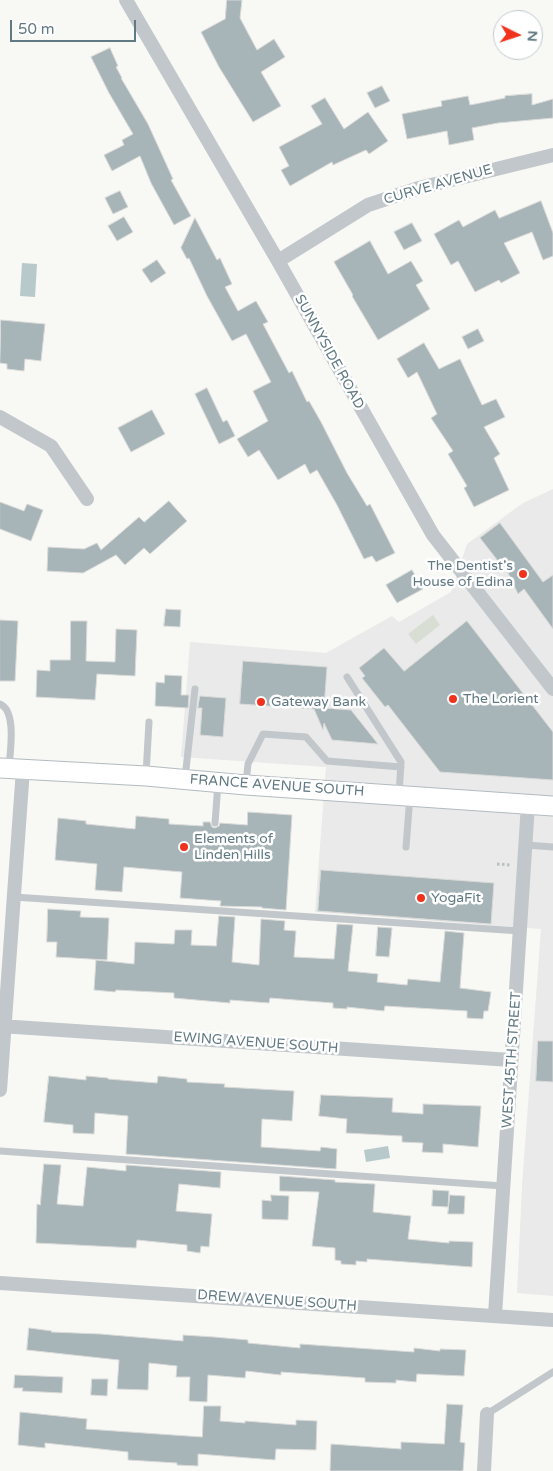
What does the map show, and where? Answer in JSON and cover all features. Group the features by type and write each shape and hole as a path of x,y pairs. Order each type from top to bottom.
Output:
{"main road":[{"name":"FRANCE AVENUE SOUTH","path":"11,768 553,806"}],"street":[{"name":"SUNNYSIDE ROAD","path":"126,0 278,261 433,535 550,679"},
{"name":"CURVE AVENUE","path":"278,261 368,205 419,188 553,155"},
{"path":"0,417 51,446 87,499"},
{"path":"0,1090 2,1026 14,897 11,768"},
{"name":"WEST 45TH STREET","path":"495,1316 528,804"},
{"name":"EWING AVENUE SOUTH","path":"2,1026 511,1060"},
{"name":"DREW AVENUE SOUTH","path":"0,1283 553,1320"},
{"path":"484,1471 488,1414"}],"lane":[{"path":"347,678 401,762 406,846"},
{"path":"185,780 195,689"},
{"path":"0,704 4,705 11,716 11,768"},
{"path":"146,776 150,722"},
{"path":"246,785 248,764 263,734 306,737 327,761 401,767"},
{"path":"215,823 218,782"},
{"path":"526,845 553,847"},
{"path":"14,897 520,931"},
{"path":"0,1151 504,1186"},
{"path":"488,1414 553,1372"}],"path":[{"path":"497,864 511,865"}],"shaded area":[{"path":"22,263 37,264 35,297 20,296"},
{"path":"553,489 553,1296 517,1293 522,1186 541,929 315,912 326,767 181,757 190,642 326,653 392,616 399,622 451,592 467,544 523,503"},
{"path":"433,615 440,625 416,644 408,634"},
{"path":"388,1146 390,1158 366,1162 364,1150"}],"building":[{"path":"227,0 242,0 240,18 257,50 274,39 285,57 261,72 281,106 253,122 219,67 201,32 225,19"},
{"path":"110,48 121,78 148,124 173,179 171,180 191,216 174,225 151,183 140,156 112,171 104,155 124,145 122,140 133,134 91,57"},
{"path":"382,86 390,101 375,108 367,93"},
{"path":"532,94 532,105 553,99 553,118 498,123 472,128 474,140 449,145 447,131 407,139 402,114 442,106 441,101 468,96 470,105 505,98 505,96"},
{"path":"325,98 344,129 368,112 388,141 369,154 366,150 333,165 332,162 290,186 281,170 289,166 279,147 322,124 311,106"},
{"path":"120,191 128,207 113,214 105,198"},
{"path":"541,201 553,233 553,256 543,260 532,232 504,243 520,273 501,283 499,280 475,292 458,261 451,265 434,234 459,220 463,227 495,210 499,218"},
{"path":"124,217 133,232 117,241 108,226"},
{"path":"195,218 217,260 220,258 232,284 225,287 238,311 256,301 268,322 263,324 289,373 292,371 307,402 309,401 321,422 347,473 367,506 370,504 395,553 376,562 372,556 364,559 317,470 310,474 305,464 278,480 259,450 248,457 237,439 268,421 253,391 271,382 246,334 232,341 189,258 187,259 181,248"},
{"path":"412,223 422,241 404,250 394,232"},
{"path":"370,241 388,274 411,261 423,281 416,285 430,309 378,340 334,262"},
{"path":"157,260 166,273 151,283 142,270"},
{"path":"1,320 45,324 41,361 25,359 24,371 7,369 7,364 0,363"},
{"path":"478,329 484,341 468,349 462,337"},
{"path":"424,343 439,369 460,359 482,405 496,399 505,417 484,427 500,454 494,458 509,490 474,507 464,488 467,486 448,454 453,451 431,418 437,414 417,372 408,378 397,359"},
{"path":"207,388 223,422 227,420 235,436 219,444 195,394"},
{"path":"152,410 165,434 131,452 118,428"},
{"path":"169,501 187,521 150,554 144,548 125,565 116,555 83,573 47,571 48,547 84,549 97,543 101,550 139,517 144,522"},
{"path":"0,502 24,511 27,504 43,510 31,541 0,529"},
{"path":"500,523 543,582 553,575 553,629 524,589 518,594 501,558 498,561 480,538"},
{"path":"412,570 423,589 397,603 386,585"},
{"path":"166,609 181,610 180,627 164,626"},
{"path":"0,620 18,621 15,681 0,681"},
{"path":"71,621 87,621 86,661 115,662 116,629 137,630 135,676 97,674 95,700 36,697 37,670 50,671 50,660 70,660"},
{"name":"The Lorient","path":"467,621 553,732 553,780 440,772 388,705 385,707 362,678 365,676 359,668 384,648 404,671"},
{"path":"243,661 327,667 324,708 351,710 378,744 332,740 324,723 323,730 314,709 240,704"},
{"path":"165,675 182,676 181,695 189,695 188,708 155,706 156,682 164,683"},
{"path":"200,696 226,698 223,737 200,735 202,708 198,708"},
{"path":"248,812 292,815 286,910 262,907 220,906 221,901 180,898 182,872 124,867 122,892 95,890 97,864 55,860 58,818 86,821 86,824 135,829 136,816 169,819 169,824 203,826 203,822 210,822 212,827 215,828 220,823 247,825"},
{"path":"321,870 494,883 491,924 318,911"},
{"path":"48,909 81,911 80,917 109,918 107,960 56,957 57,942 47,942"},
{"path":"219,916 235,917 232,962 259,965 261,919 285,921 284,930 296,931 294,957 334,959 337,924 353,925 348,971 378,974 377,982 407,985 408,979 440,982 445,931 464,933 460,988 491,992 488,1011 484,1011 483,1019 467,1018 467,1011 385,1006 384,1011 347,1007 347,1009 333,1008 333,1003 270,998 269,1003 230,1000 230,1003 174,998 174,993 94,990 96,960 134,964 135,942 174,944 175,930 192,930 191,945 216,946"},
{"path":"378,927 392,928 389,957 376,956"},
{"path":"538,1041 553,1041 553,1082 536,1081"},
{"path":"49,1076 86,1080 86,1076 157,1083 158,1076 187,1079 187,1082 225,1084 224,1087 294,1091 292,1121 262,1119 261,1147 320,1151 321,1147 337,1149 336,1169 126,1154 128,1116 95,1113 94,1134 73,1133 73,1125 44,1122"},
{"path":"321,1095 393,1098 392,1112 423,1114 423,1104 481,1106 478,1147 443,1144 443,1153 422,1152 423,1143 402,1142 402,1136 346,1133 347,1119 319,1116"},
{"path":"44,1164 61,1165 57,1204 83,1206 87,1167 126,1171 126,1165 221,1172 220,1188 179,1184 176,1211 212,1214 209,1247 201,1246 200,1253 187,1251 187,1245 137,1240 136,1248 36,1243 37,1204 40,1205"},
{"path":"280,1176 375,1184 373,1212 411,1216 408,1239 449,1243 449,1241 473,1242 472,1267 367,1259 367,1262 356,1261 356,1265 341,1264 341,1261 335,1260 335,1248 312,1246 319,1192 280,1191"},
{"path":"433,1190 449,1191 448,1207 432,1206"},
{"path":"271,1195 289,1196 288,1220 262,1219 262,1200 271,1201"},
{"path":"450,1195 465,1196 464,1214 448,1214"},
{"path":"29,1328 51,1332 183,1341 183,1335 214,1337 248,1340 248,1343 300,1348 300,1344 414,1352 414,1348 440,1351 440,1349 466,1350 464,1376 417,1374 416,1382 396,1380 396,1383 365,1382 365,1378 281,1372 281,1375 246,1371 245,1378 208,1375 207,1402 189,1401 190,1377 176,1377 177,1366 149,1363 148,1390 117,1389 119,1360 27,1350"},
{"path":"15,1375 63,1377 62,1393 22,1391 23,1388 14,1388"},
{"path":"92,1379 108,1379 107,1396 91,1395"},
{"path":"447,1404 463,1405 460,1442 465,1443 463,1471 330,1471 331,1444 401,1449 401,1442 444,1444"},
{"path":"204,1406 221,1406 220,1421 296,1425 296,1420 317,1421 316,1450 276,1449 275,1460 198,1454 198,1466 128,1460 128,1452 45,1443 45,1448 18,1445 20,1412 87,1419 86,1429 202,1437"}],"place":[{"name":"The Dentist's House of Edina","path":"523,574"},
{"name":"The Lorient","path":"453,699"},
{"name":"Gateway Bank","path":"261,702"},
{"name":"Elements of Linden Hills","path":"184,847"},
{"name":"YogaFit","path":"421,898"}]}
